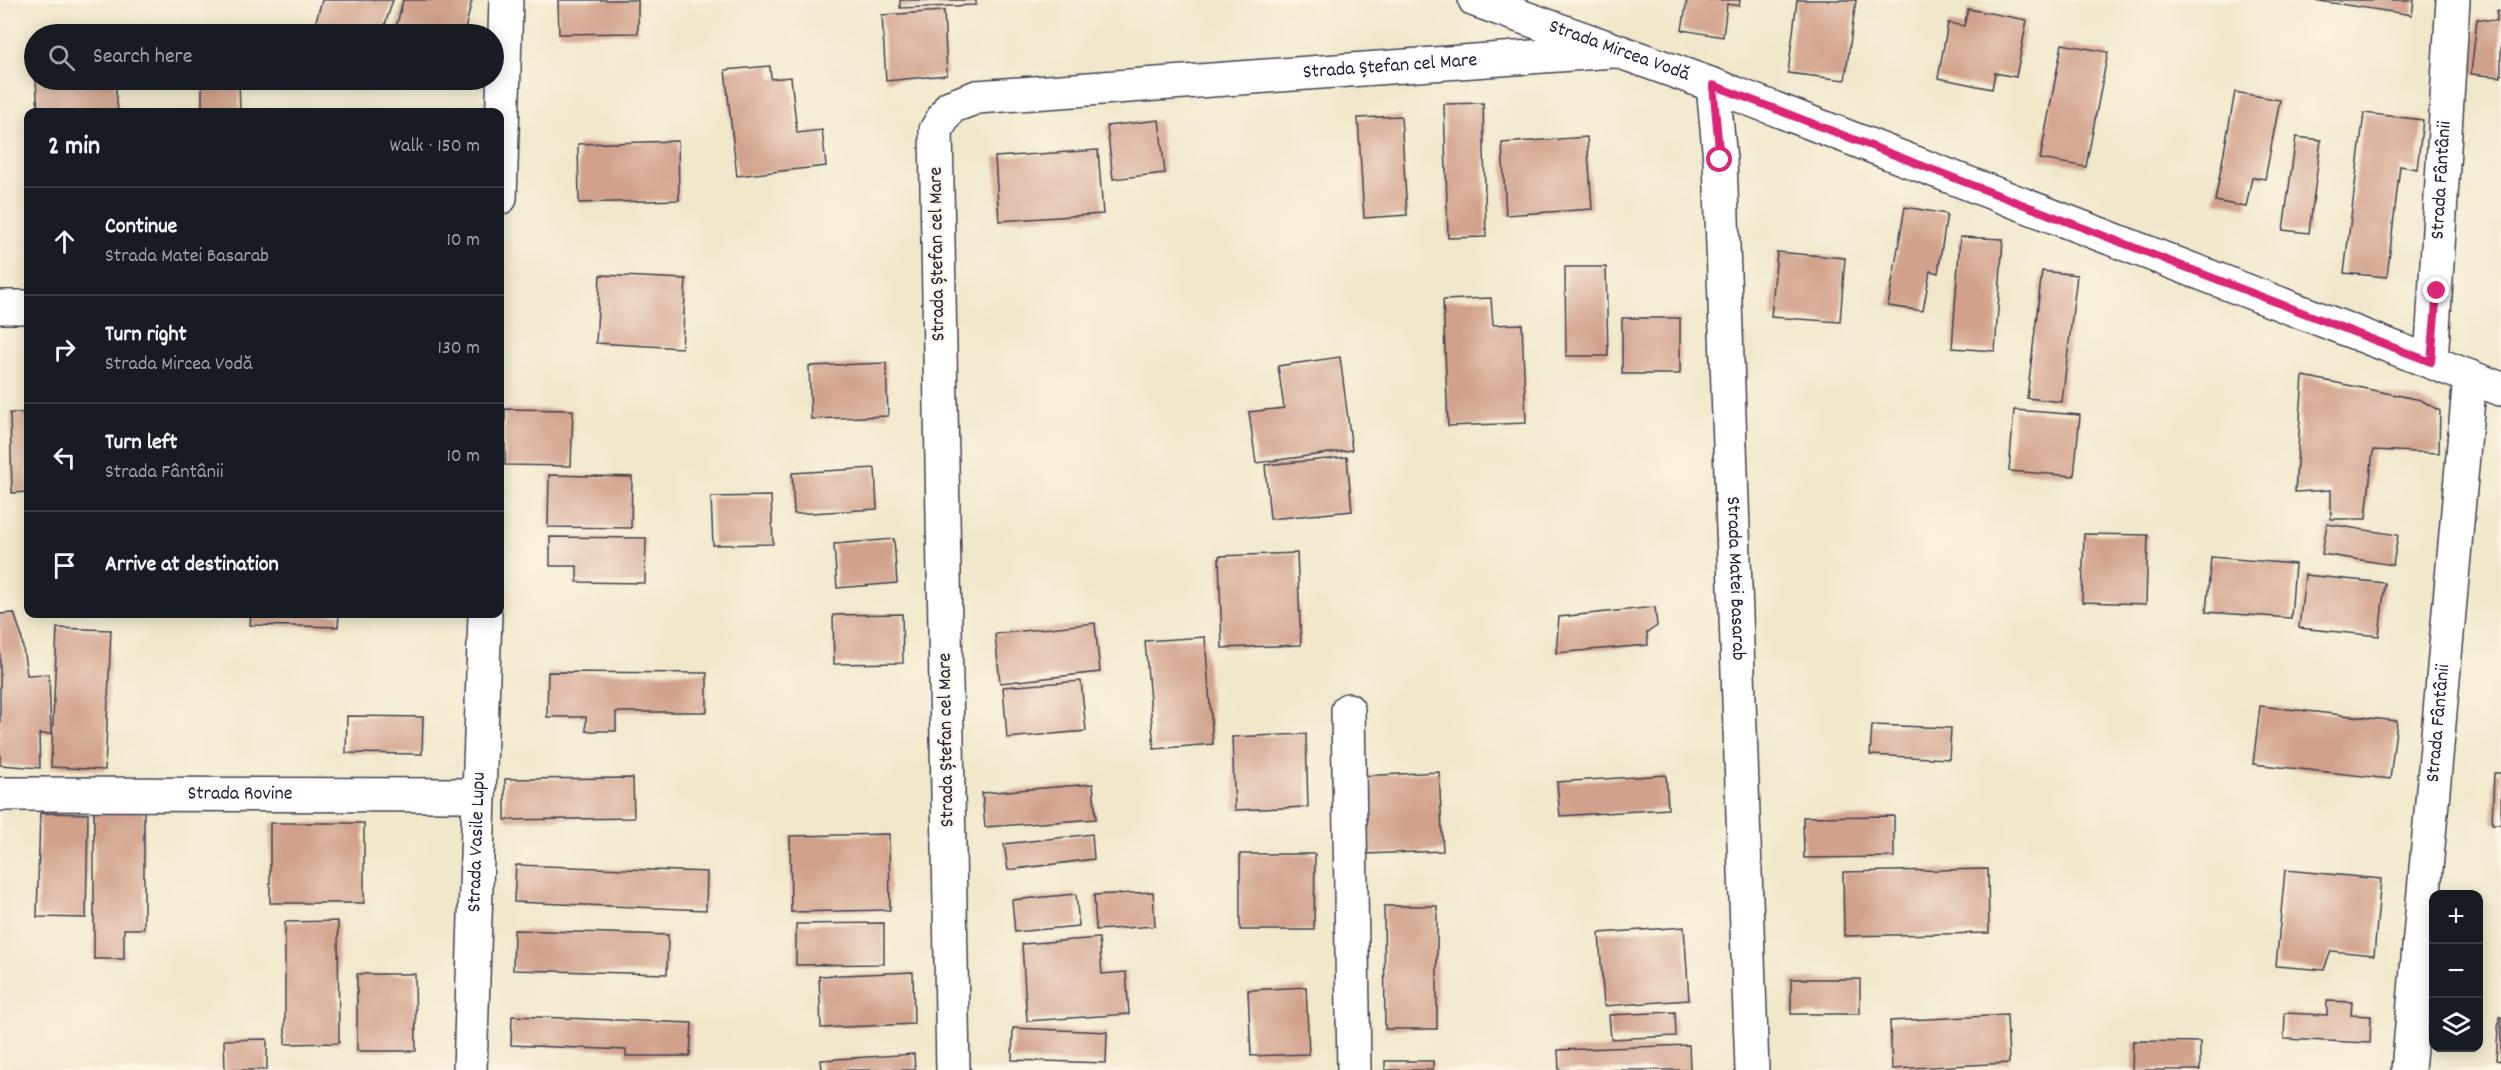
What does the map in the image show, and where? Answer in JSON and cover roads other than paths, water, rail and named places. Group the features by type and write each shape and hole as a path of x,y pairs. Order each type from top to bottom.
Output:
{"street":[{"path":"504,66 506,0"},
{"name":"Strada Mircea Vodă","path":"1475,0 1612,51 1713,85 2501,389"},
{"name":"Strada Fântânii","path":"2431,362 2453,0"},
{"name":"Strada Ștefan cel Mare","path":"954,1070 936,130 945,115 950,108 977,97 1612,51"},
{"name":"Strada Matei Basarab","path":"1713,85 1720,160 1752,1070"},
{"path":"503,90 503,108"},
{"path":"0,307 24,307"},
{"name":"Strada Fântânii","path":"2408,1070 2470,377"},
{"name":"Strada Vasile Lupu","path":"470,1070 485,618"},
{"path":"1348,710 1354,1070"},
{"name":"Strada Rovine","path":"0,794 479,795"}]}
